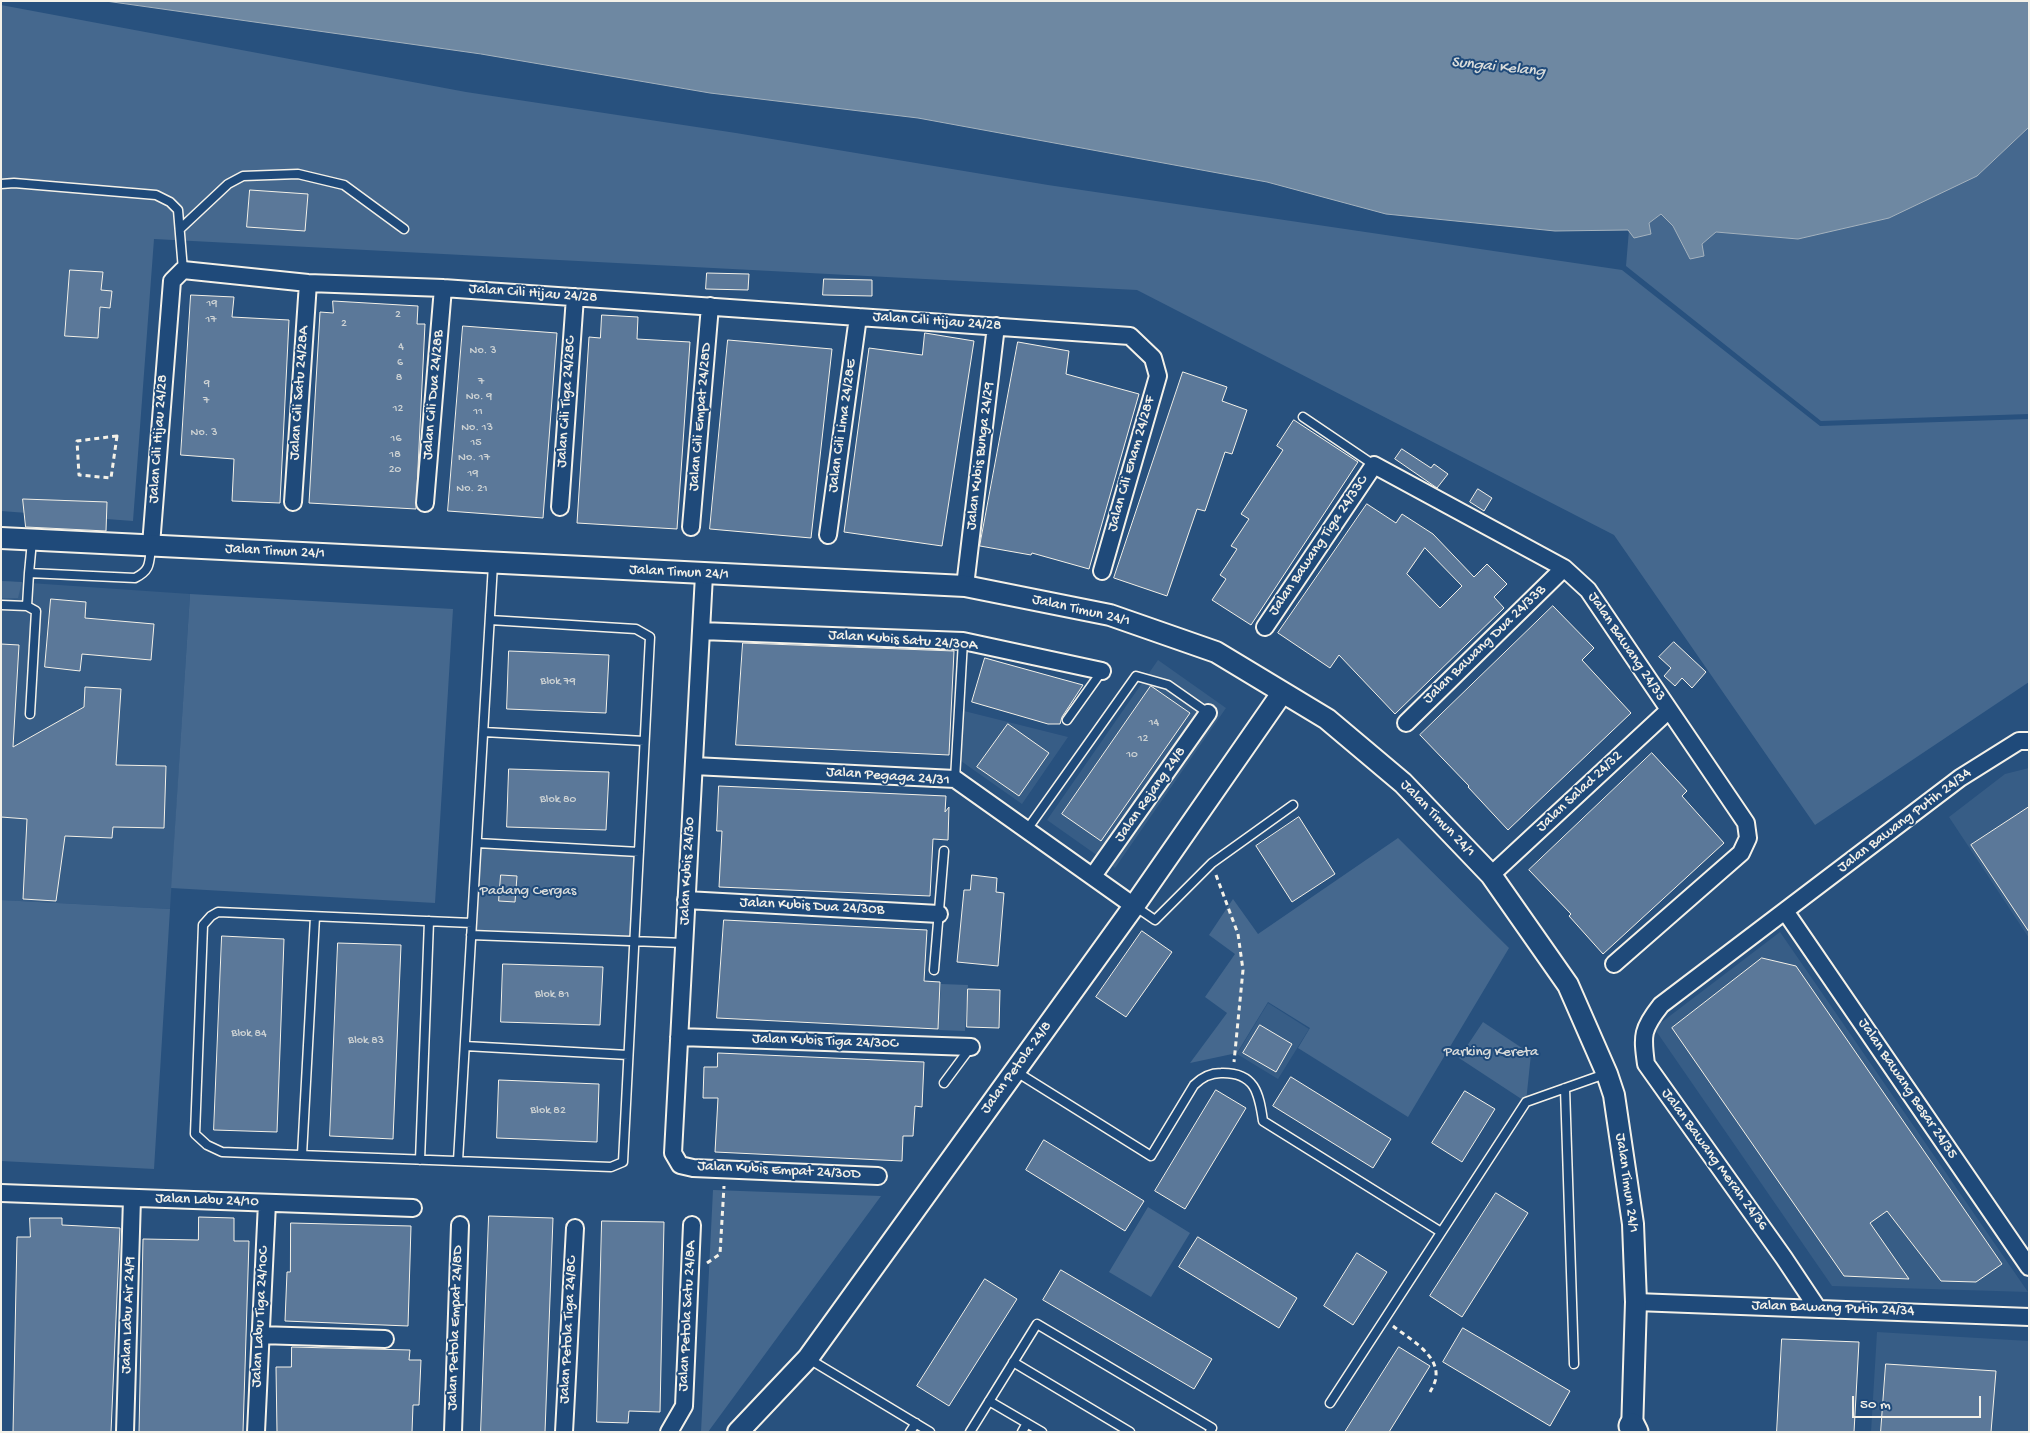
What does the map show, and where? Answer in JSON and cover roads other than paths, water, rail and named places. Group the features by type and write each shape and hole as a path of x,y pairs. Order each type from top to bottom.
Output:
{"street":[{"name":"Jalan Cili Hijau 24/28","path":"151,545 172,281 183,270 308,283 443,288 1130,336 1154,358"},
{"name":"Jalan Cili Satu 24/28A","path":"292,502 308,283"},
{"name":"Jalan Cili Dua 24/28B","path":"425,502 443,288"},
{"name":"Jalan Cili Tiga 24/28C","path":"560,507 575,298"},
{"name":"Jalan Cili Empat 24/28D","path":"692,527 710,306"},
{"name":"Jalan Cili Lima 24/28E","path":"828,534 858,317"},
{"name":"Jalan Kubis Bunga 24/29","path":"965,586 996,326"},
{"name":"Jalan Cili Enam 24/28F","path":"1102,570 1158,376 1154,358"},
{"name":"Jalan Bawang 24/33","path":"1374,465 1564,568 1588,590 1746,824 1748,838 1741,853 1614,964"},
{"name":"Jalan Bawang Tiga 24/33C","path":"1264,627 1374,465"},
{"name":"Jalan Timun 24/1","path":"1,538 965,586 1110,615 1216,652 1327,719 1403,783 1491,875 1568,985 1607,1074 1614,1095 1633,1224 1636,1302 1632,1430"},
{"name":"Jalan Bawang Dua 24/33B","path":"1406,723 1564,568"},
{"name":"Jalan Kubis 24/30","path":"680,1165 673,1153 704,574"},
{"name":"Jalan Kubis Satu 24/30A","path":"701,631 963,641 1102,671"},
{"name":"Jalan Petola 24/8","path":"738,1432 808,1358 1134,906 1282,693"},
{"name":"Jalan Salad 24/32","path":"1491,875 1668,710"},
{"name":"Jalan Rejang 24/8","path":"1093,876 1208,713"},
{"name":"Jalan Bawang Putih 24/34","path":"1661,1005 1960,778 2019,741 2029,741"},
{"name":"Jalan Pegaga 24/31","path":"694,766 955,779 1134,906"},
{"name":"Jalan Kubis Dua 24/30B","path":"686,900 939,914"},
{"name":"Jalan Bawang Besar 24/35","path":"1785,911 2029,1267"},
{"name":"Jalan Bawang Merah 24/36","path":"1661,1005 1648,1021 1643,1040 1646,1064 1818,1309"},
{"name":"Jalan Kubis Tiga 24/30C","path":"679,1037 971,1047"},
{"name":"Jalan Kubis Empat 24/30D","path":"680,1165 725,1170 878,1176"},
{"name":"Jalan Labu 24/10","path":"1,1194 413,1208"},
{"name":"Jalan Labu Air 24/9","path":"125,1432 132,1198"},
{"name":"Jalan Labu Tiga 24/10C","path":"256,1432 267,1202"},
{"name":"Jalan Petola Empat 24/8D","path":"453,1432 460,1225"},
{"name":"Jalan Petola Satu 24/8A","path":"669,1432 684,1406 692,1225"},
{"name":"Jalan Petola Tiga 24/8C","path":"564,1432 575,1228"},
{"name":"Jalan Bawang Putih 24/34","path":"1636,1302 2029,1317"},
{"path":"260,1335 386,1339"}],"lane":[{"path":"180,229 228,184 243,176 298,174 344,185 404,229"},
{"path":"1,184 14,183 156,195 170,202 178,210 183,270"},
{"path":"1303,417 1374,465"},
{"path":"27,606 32,540"},
{"path":"29,573 135,578 144,573 148,566 151,545"},
{"path":"458,1161 494,563"},
{"path":"1,605 27,606 36,611 30,714"},
{"path":"472,924 218,912 211,916 203,925 195,1134 207,1144 222,1152 611,1167 623,1162 650,637 636,629 490,620"},
{"path":"955,779 963,641"},
{"path":"1067,720 1102,671"},
{"path":"1026,831 1136,676 1168,684 1208,713"},
{"path":"484,732 644,741"},
{"path":"1134,906 1155,920 1212,863 1293,805"},
{"path":"477,843 639,852"},
{"path":"934,970 944,851"},
{"path":"302,1155 315,917"},
{"path":"420,1160 429,921"},
{"path":"471,935 684,943"},
{"path":"465,1046 628,1055"},
{"path":"944,1083 971,1047"},
{"path":"1015,1071 1151,1156 1194,1085 1201,1078 1215,1073 1233,1072 1245,1077 1254,1086 1260,1100 1263,1121 1441,1232"},
{"path":"1330,1403 1526,1102 1607,1074"},
{"path":"1565,1088 1574,1364"},
{"path":"970,1432 1037,1324 1212,1428 1210,1432"},
{"path":"808,1358 930,1432"},
{"path":"1013,1362 1130,1432"},
{"path":"989,1401 1042,1432"},
{"path":"910,1432 916,1423"},
{"path":"1022,1432 1027,1423"}],"water":[{"name":"Sungai Kelang","path":"106,1 2029,1 2029,127 1977,176 1889,218 1798,239 1716,232 1702,244 1704,256 1690,259 1673,226 1661,214 1649,223 1651,234 1634,238 1628,230 1555,231 1386,214 1267,182 918,118 710,93 481,54"}],"park label":[{"name":"Padang Cergas","path":"528,892"},
{"name":"Parking Kereta","path":"1491,1053"}]}
